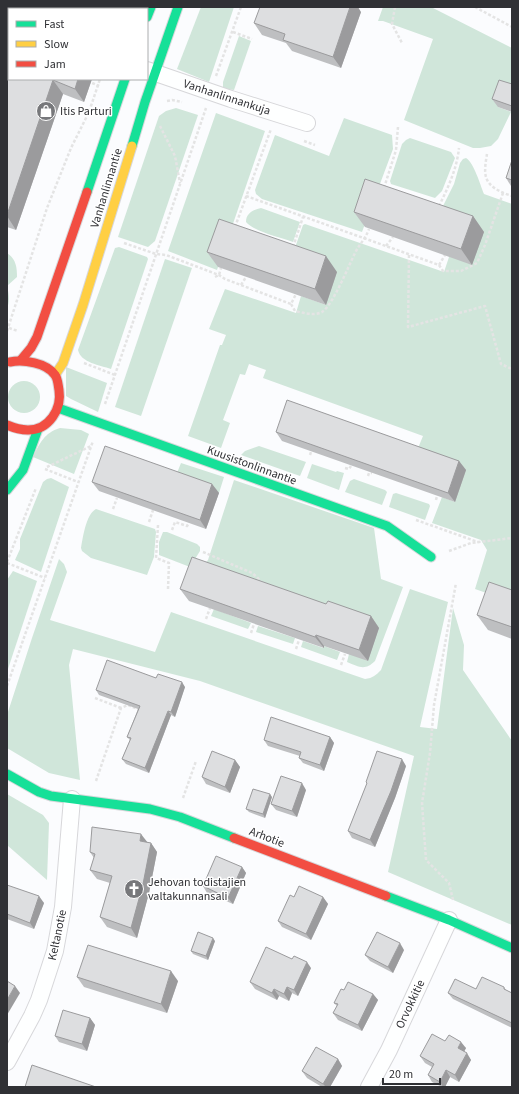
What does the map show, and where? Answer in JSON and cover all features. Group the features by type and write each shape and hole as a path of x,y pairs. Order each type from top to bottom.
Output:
{"street":[{"name":"Vanhanlinnantie","path":"55,375 63,363 83,306 151,72 178,7"},
{"name":"Vanhanlinnankuja","path":"151,72 307,123"},
{"name":"Vanhanlinnantie","path":"21,360 37,337 125,80"},
{"path":"7,364 21,360 34,361 55,375 60,398 58,408 51,420 45,426 38,429 22,431 7,425"},
{"name":"Kuusistonlinnantie","path":"58,408 387,526 431,557"},
{"path":"7,490 23,470 38,429"},
{"name":"Arhotie","path":"7,774 39,792 51,796 150,809 180,817 451,913 512,948"},
{"name":"Keltanotie","path":"7,1062 35,1011 55,951 63,907 72,798"},
{"name":"Orvokkitie","path":"369,1087 389,1050 451,913"}],"path":[{"path":"214,83 241,7"},
{"path":"395,7 392,24 402,43"},
{"path":"475,7 512,27"},
{"path":"233,32 252,39"},
{"path":"85,80 98,86"},
{"path":"7,331 50,203 71,148 89,112 100,80"},
{"path":"163,104 172,100 186,103"},
{"path":"103,410 206,108 200,106"},
{"path":"159,124 175,156 180,184"},
{"path":"382,192 396,150 398,127"},
{"path":"235,228 271,129"},
{"path":"438,207 454,172 460,148"},
{"path":"487,154 486,177 491,186 502,193 512,196"},
{"path":"384,188 390,191"},
{"path":"246,196 438,265 443,272 461,271 477,263 485,245 502,193"},
{"path":"285,245 293,248 303,217"},
{"path":"121,242 156,254 166,255 219,275 225,279 291,304 295,311 310,314 322,311 330,303 356,251 365,239 369,229"},
{"path":"386,247 393,237"},
{"path":"409,255 408,327 485,306 501,364 512,369"},
{"path":"438,265 445,255"},
{"path":"219,275 221,268"},
{"path":"215,276 219,275"},
{"path":"241,285 246,277"},
{"path":"291,304 296,294"},
{"path":"81,362 115,375"},
{"path":"7,686 93,439"},
{"path":"78,482 43,468 91,446"},
{"path":"344,468 349,469 351,466"},
{"path":"368,476 369,473 372,473"},
{"path":"38,483 7,563 45,578"},
{"path":"436,500 437,496"},
{"path":"113,510 117,498"},
{"path":"148,522 153,510"},
{"path":"172,530 174,522 187,526 188,523"},
{"path":"158,525 156,558 169,563 168,589"},
{"path":"431,557 471,543 512,538"},
{"path":"202,552 252,573 261,581 263,585"},
{"path":"451,913 453,897 449,883 426,860 422,803 430,753 434,705 456,584"},
{"path":"206,619 210,608"},
{"path":"250,633 254,624"},
{"path":"296,649 299,640"},
{"path":"341,665 345,654"},
{"path":"95,698 121,708 128,705 142,710"},
{"path":"96,782 121,708"},
{"path":"181,804 196,761"}],"green space":[{"path":"201,7 234,7 209,82 177,69"},
{"path":"383,7 431,7 512,48 512,90 498,107 511,112 498,139 491,146 473,148 404,120 433,39 383,21 378,21"},
{"path":"239,36 251,41 234,90 226,89 223,87 223,82"},
{"path":"176,108 198,115 155,241 148,247 118,237 159,116 166,111"},
{"path":"216,113 265,131 217,270 168,251"},
{"path":"344,118 392,135 393,149 362,232 262,199 256,194 255,190 275,135 329,156"},
{"path":"410,138 451,152 455,158 442,191 435,198 391,184 390,181 402,144"},
{"path":"466,158 472,164 484,194 512,204 512,602 475,589 487,550 481,540 432,523 442,497 455,502 416,453 423,436 263,378 266,370 249,364 245,375 240,374 223,420 230,423 221,448 188,436 220,345 222,345 226,335 209,329 225,289 296,313 301,296 326,305 292,256 303,225 305,224 444,272 449,257 438,216 454,184 460,163"},
{"path":"261,208 300,222 293,242 255,229 246,222 247,216 250,212"},
{"path":"119,247 147,257 148,259 111,369 87,361 78,350 115,248"},
{"path":"7,253 15,264 17,277 7,286"},
{"path":"165,259 192,268 141,416 115,407"},
{"path":"7,286 9,303 7,309"},
{"path":"66,367 107,383 98,412 66,396"},
{"path":"21,381 27,381 37,388 40,397 39,403 33,410 27,413 21,413 11,406 8,400 8,394 15,384"},
{"path":"60,428 81,430 89,434 74,474 33,457 40,443 46,436"},
{"path":"259,446 306,462 300,476 241,455 245,451"},
{"path":"181,463 224,477 219,493 175,478"},
{"path":"312,464 336,472 344,473 339,490 307,478"},
{"path":"51,478 69,487 41,572 15,560 20,549 20,539 43,482"},
{"path":"354,479 385,490 387,492 382,505 345,492 350,481"},
{"path":"234,480 374,528 381,579 403,587 375,661 365,667 347,662 349,654 200,569 208,560"},
{"path":"396,493 429,504 430,506 425,520 389,507 393,494"},
{"path":"96,509 155,529 154,557 147,575 91,558 82,551 81,548 87,521"},
{"path":"163,532 167,532 197,544 200,547 200,551 190,567 159,555 159,542"},
{"path":"59,559 64,564 67,572 50,620 155,652 171,612 365,679 374,676 381,670 410,589 448,602 420,727 437,729 453,608 464,645 463,670 512,741 512,925 388,872 414,756 200,681 73,649 69,665 80,780 49,773 7,748 7,715"},
{"path":"13,571 37,581 7,672 7,580"},
{"path":"214,609 251,623 248,629 211,616"},
{"path":"258,626 295,638 293,644 256,632"},
{"path":"303,641 340,652 337,660 301,647"},
{"path":"7,794 43,815 49,823 47,880 7,845"}],"building":[{"path":"7,7 89,7 8,8 8,80 53,80 7,215"},
{"path":"260,7 350,7 333,57 283,40 285,34 254,23"},
{"path":"53,80 78,80 75,89"},
{"path":"499,80 512,84 512,106 492,99"},
{"path":"512,160 512,180 506,178"},
{"path":"365,179 473,216 461,249 354,212"},
{"path":"219,219 326,256 315,289 207,252"},
{"path":"287,400 459,461 448,493 276,432"},
{"path":"105,446 212,484 200,520 92,482"},
{"path":"192,557 326,604 328,601 371,616 359,650 316,635 315,637 180,589"},
{"path":"489,582 512,590 512,627 477,615"},
{"path":"107,660 156,678 158,674 182,682 171,712 168,711 145,768 122,759 131,738 127,737 140,706 96,690"},
{"path":"271,717 330,737 320,765 299,758 301,752 264,740"},
{"path":"212,751 235,760 225,787 202,777"},
{"path":"377,751 402,759 391,791 370,840 348,831 367,783 366,782"},
{"path":"281,776 302,783 292,811 271,804"},
{"path":"253,789 270,794 263,814 246,809"},
{"name":"Jehovan todistajien valtakunnansali","path":"92,827 141,834 140,841 151,843 143,884 131,928 100,917 112,876 90,870 95,854 90,852"},
{"path":"216,856 242,867 228,898 203,886"},
{"path":"7,885 39,896 30,923 7,914"},
{"path":"299,886 323,897 306,934 278,921 290,895 294,897"},
{"path":"198,932 213,938 206,956 191,951"},
{"path":"377,932 400,943 388,967 365,955"},
{"path":"88,945 171,971 161,1004 77,977"},
{"path":"266,947 292,959 294,956 307,962 294,990 287,987 284,994 274,989 272,993 250,982"},
{"path":"482,977 504,987 504,989 512,993 512,1023 448,993 455,979 476,989"},
{"path":"7,981 15,986 7,1000"},
{"path":"348,982 373,994 358,1025 333,1013 338,1004 334,1003 341,989 344,990"},
{"path":"63,1010 90,1018 82,1044 55,1036"},
{"path":"432,1034 445,1041 449,1035 461,1042 458,1048 467,1053 455,1075 446,1070 440,1082 428,1075 434,1064 420,1056"},
{"path":"316,1047 338,1059 323,1084 302,1071"},
{"path":"32,1065 96,1087 25,1087"}],"traffic: fast":[{"path":"148,14 151,7"},
{"path":"132,146 145,102 178,7"},
{"path":"87,192 125,80"},
{"path":"58,408 387,526 431,557"},
{"path":"7,490 23,470 38,429"},
{"path":"7,774 39,792 51,796 150,809 180,817 234,838"},
{"path":"386,896 449,920 512,948"}],"traffic: slow":[{"path":"55,375 63,363 83,305 132,146"}],"traffic: jam":[{"path":"21,360 31,348 37,337 87,192"},
{"path":"7,425 25,430 35,429 42,426 48,422 56,411 59,397 57,378 46,367 21,361 10,362"},
{"path":"234,838 386,896"}],"place":[{"name":"Itis Parturi","path":"46,111"},
{"name":"Jehovan todistajien valtakunnansali","path":"134,889"}]}
